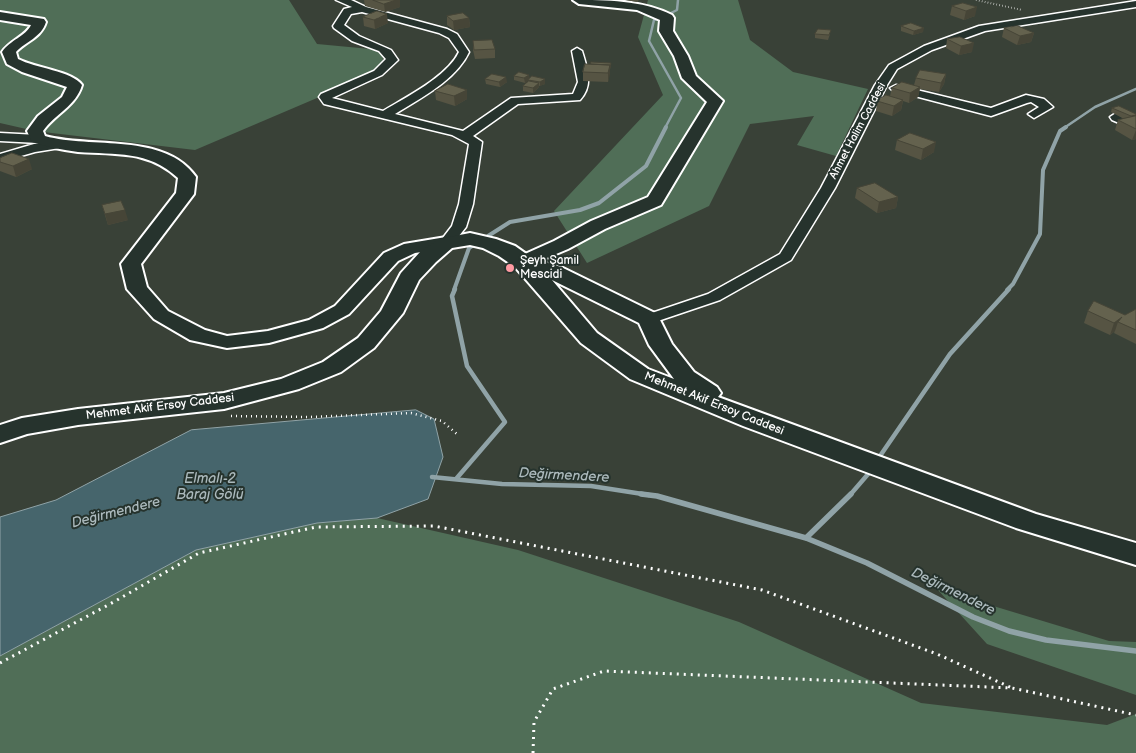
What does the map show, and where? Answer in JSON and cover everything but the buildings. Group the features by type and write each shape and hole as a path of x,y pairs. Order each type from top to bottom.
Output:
{"main road":[{"name":"Mehmet Akif Ersoy Caddesi","path":"0,434 22,426 78,417 224,401 290,384 332,367 366,343 391,313 410,278 428,257 446,243 470,239 489,243 507,251 523,262 589,338 639,374 1026,521 1136,554"},
{"path":"523,262 553,272 649,319 661,345 685,377 735,412"}],"street":[{"path":"340,0 354,4 362,9 443,31 453,36 464,52 454,67 426,89 386,114"},
{"path":"523,262 561,245 598,225 655,201 715,101 689,78 681,56 666,31 667,18 660,13 634,7 578,0"},
{"name":"Ahmet Halim Caddesi","path":"649,319 714,297 786,257 828,188 881,85 893,67 928,48 982,28 1045,16 1136,4"},
{"path":"0,137 152,154 175,166 187,177 185,194 131,264 137,289 161,315 198,335 227,342 269,337 316,324 342,310 391,257 411,248 446,243 459,226 466,204 476,142 456,132 328,101 324,97 378,73 392,60 386,51 357,40 338,26 348,11 362,9"},
{"path":"0,16 39,22 37,30 12,46 9,52 12,61 21,67 66,79 75,85 74,92 62,105 43,119 35,131 47,142"},
{"path":"464,136 515,101 576,97 581,94 584,82 577,51"},
{"path":"881,85 991,112 1000,111 1028,98 1039,100 1048,107 1034,114"},
{"path":"1116,117 1136,126"},
{"path":"0,158 47,142"}],"path":[{"path":"976,0 1045,16"},
{"path":"228,416 308,417 411,413 442,421 458,435"},
{"path":"0,663 110,604 199,553 316,527 434,526 762,590 937,654 1012,688"},
{"path":"533,753 534,722 553,689 604,672 1012,688 1136,715"}],"green space":[{"path":"0,0 289,0 317,44 381,50 385,69 195,150 35,131 0,123"},
{"path":"648,0 738,0 750,40 793,72 868,89 836,156 797,145 814,116 750,124 709,206 587,263 554,211 663,95 638,37"},
{"path":"377,518 518,550 739,622 921,703 1107,725 1136,714 1136,753 0,753 0,656 196,550 317,523"},
{"path":"937,589 1109,641 1136,642 1136,695 987,644"}],"water":[{"name":"Elmalı-2 Baraj Gölü","path":"416,410 434,419 443,457 428,499 377,518 317,523 196,550 0,656 0,517 56,500 191,430"}],"waterway":[{"path":"669,14 677,10 678,0"},
{"path":"659,18 654,20 649,41 681,98 665,128"},
{"path":"1064,128 1095,107 1136,89"},
{"path":"488,236 510,222 580,210 599,203 646,166 666,127"},
{"path":"1007,290 1013,284 1040,234 1043,170 1060,131 1066,127"},
{"path":"454,290 469,248 472,246"},
{"path":"455,289 452,296 467,366 505,422 456,479"},
{"path":"880,456 950,354 1009,289"},
{"path":"850,495 869,473"},
{"name":"Değirmendere","path":"432,477 502,484 591,486 649,495"},
{"name":"Değirmendere","path":"641,494 649,495"},
{"name":"Değirmendere","path":"649,495 806,538"},
{"path":"806,538 850,495"},
{"name":"Değirmendere","path":"806,538 867,563 973,617 1009,631 1046,640 1136,651"}],"place":[{"name":"Şeyh Şamil Mescidi","path":"510,268"}]}
